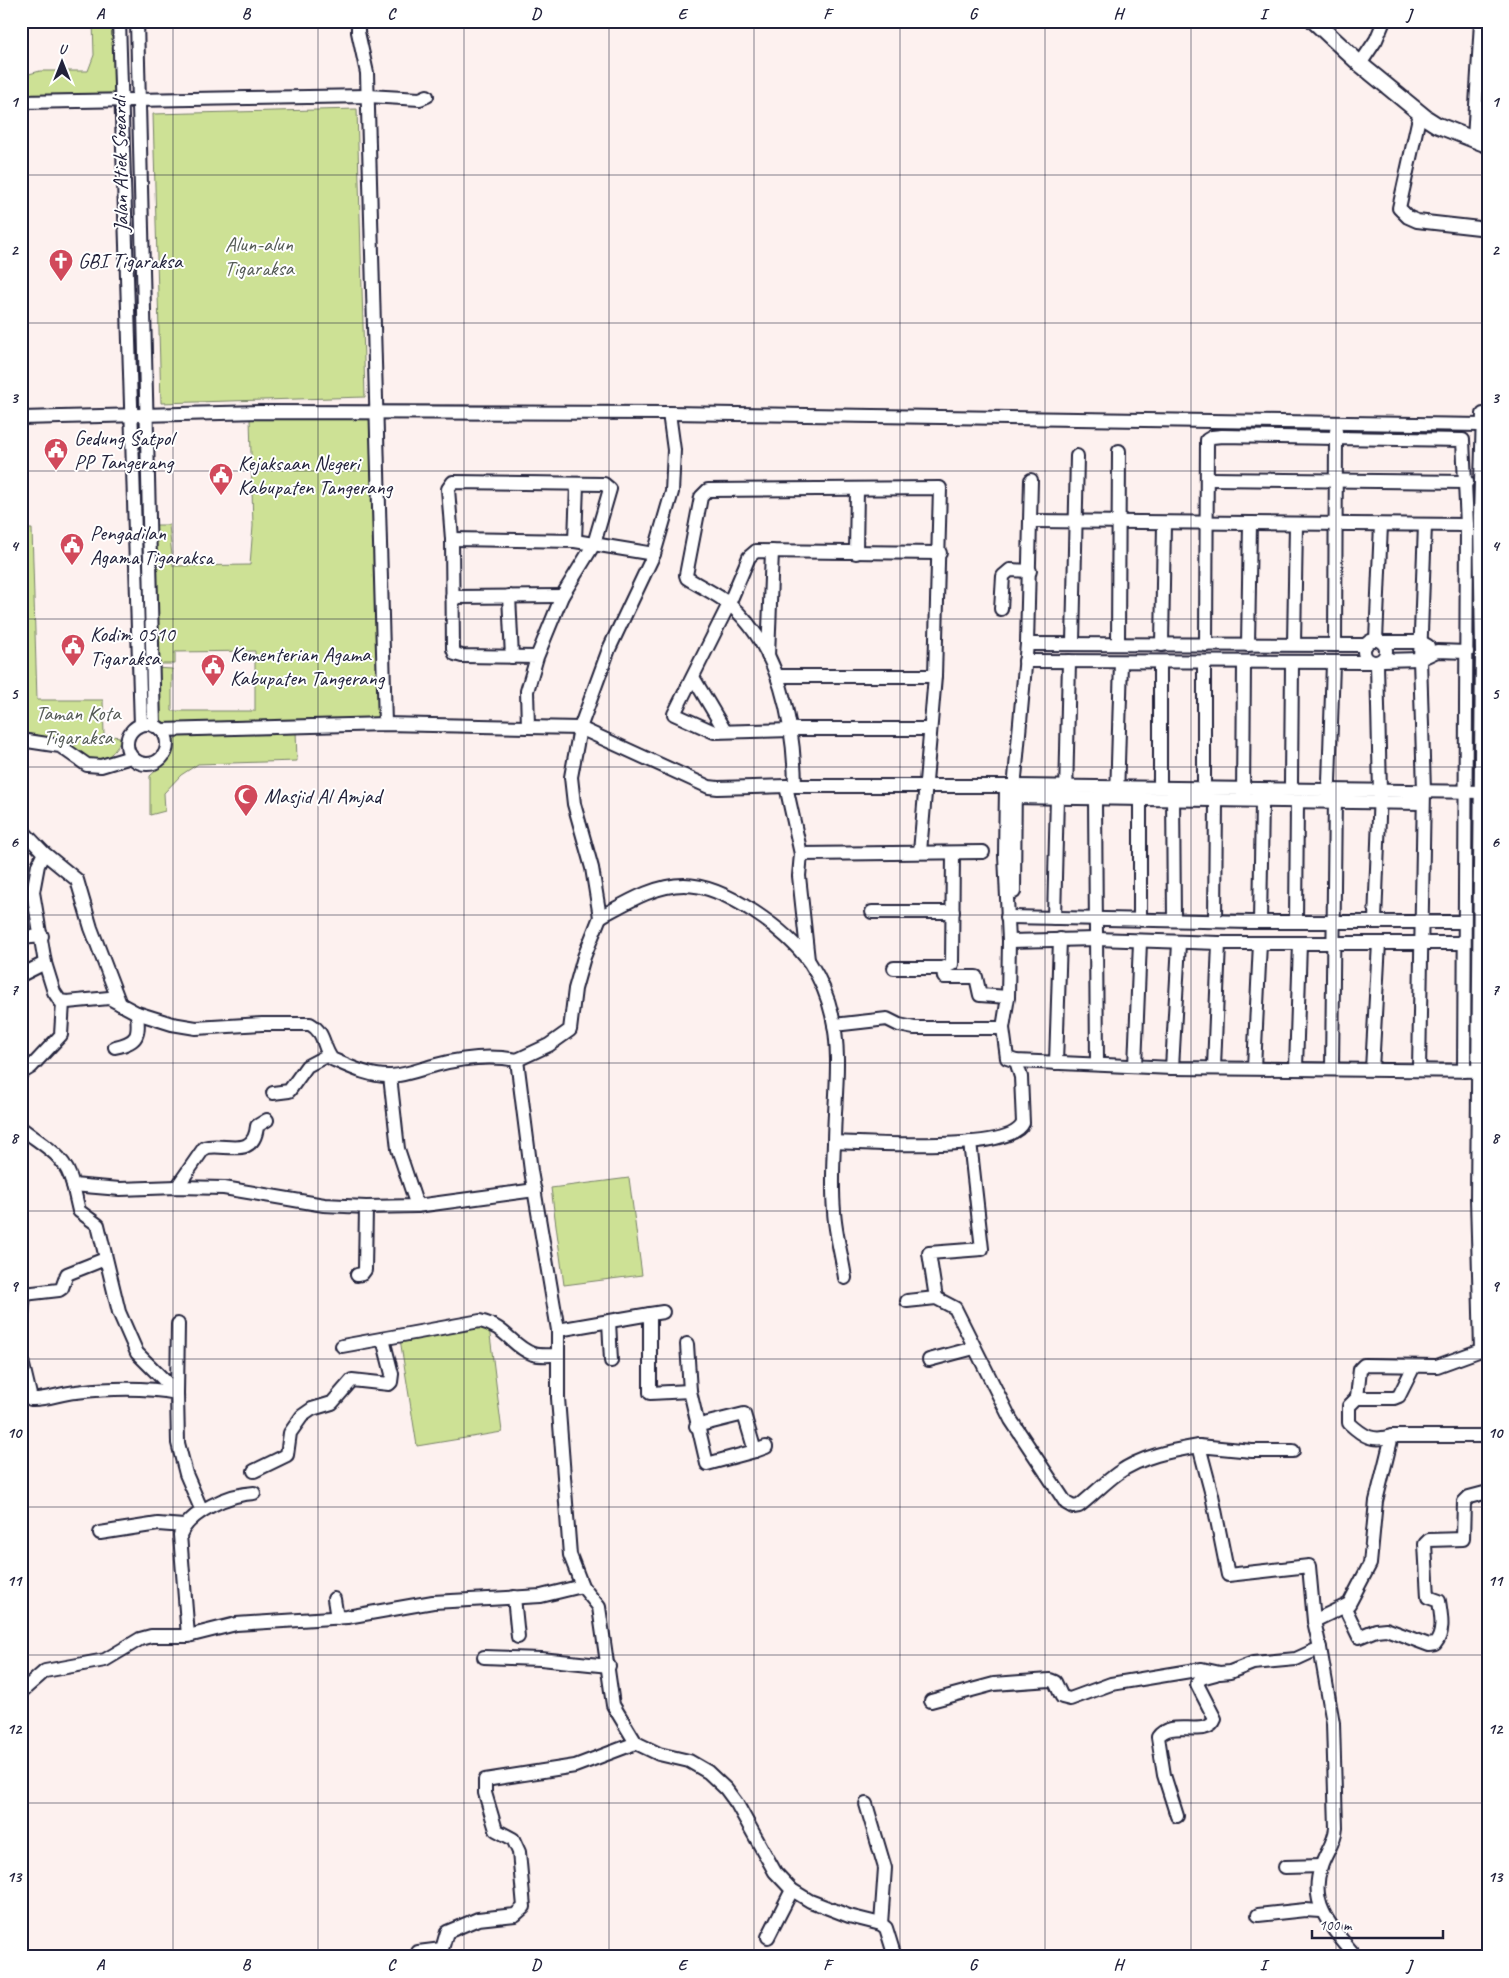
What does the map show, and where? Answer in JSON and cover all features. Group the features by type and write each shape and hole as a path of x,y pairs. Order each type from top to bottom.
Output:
{"main road":[{"path":"1314,21 1360,64 1420,113 1437,125 1481,142"}],"street":[{"name":"Jalan Atiek Soeardi","path":"118,21 141,725"},
{"name":"Jalan Atiek Soeardi","path":"137,21 146,414 158,728"},
{"path":"358,21 358,32 368,73 385,724"},
{"path":"1360,64 1376,40 1384,21"},
{"path":"1481,22 1483,71 1481,142"},
{"path":"21,102 368,96 420,99 427,96"},
{"path":"1420,113 1399,208 1408,217 1417,221 1488,229"},
{"path":"21,418 146,414 376,412 668,413 1336,424 1483,420 1485,651 1482,1198 1484,1349 1437,1366 1364,1364 1360,1369 1356,1398 1349,1406 1349,1424 1367,1438 1376,1440 1392,1436 1488,1436"},
{"path":"63,1002 107,998 137,1013 172,1024 196,1028 262,1024 310,1024 317,1028 324,1038 328,1055 332,1059 358,1070 390,1076 414,1073 435,1065 475,1057 500,1057 517,1060 549,1045 570,1030 575,989 584,957 600,917 592,868 574,804 571,777 580,728 609,649 654,554 672,492 674,450 668,413"},
{"path":"1335,645 1338,480 1336,424"},
{"path":"1206,645 1207,440 1212,437 1463,440 1467,482 1464,1070"},
{"path":"1117,789 1119,451"},
{"path":"1073,643 1078,456"},
{"path":"1208,479 1467,482"},
{"path":"1031,480 1030,571 1026,661 1011,789 1011,917 1008,997 1003,1028 1006,1057 1016,1061 1056,1064 1172,1068 1332,1068 1483,1071"},
{"path":"528,726 527,691 536,657 562,596 594,544 610,489 604,484 453,482 448,489 452,539 453,649 455,654 462,656 536,657"},
{"path":"575,541 577,484"},
{"path":"808,960 800,876 801,854 790,786 792,730 777,676 754,633 729,604 687,578 686,574 694,527 703,493 708,490 940,488 940,553 935,676 920,852"},
{"path":"856,552 858,489"},
{"path":"1031,522 1467,525"},
{"path":"1162,645 1164,522"},
{"path":"1243,791 1241,663 1249,645 1250,523"},
{"path":"1294,644 1296,524"},
{"path":"1377,662 1364,655 1375,642 1381,524"},
{"path":"1419,1069 1423,942 1423,793 1420,659 1425,525"},
{"path":"452,539 575,541 654,554"},
{"path":"930,729 714,732 674,714 729,604 749,557 756,551 940,553"},
{"path":"768,657 772,552"},
{"path":"1001,609 1003,576 1010,570 1030,571"},
{"path":"508,596 512,656"},
{"path":"452,597 562,596"},
{"path":"1027,644 1335,645 1375,642 1421,642 1437,651"},
{"path":"1375,642 1387,651 1377,662 1379,792 1373,920 1380,943"},
{"path":"1119,644 1119,662"},
{"path":"1249,645 1258,664"},
{"path":"1026,661 1333,663 1420,659 1437,651 1467,652"},
{"path":"1054,918 1064,791 1069,661"},
{"path":"1160,662 1160,781"},
{"path":"1204,663 1204,782"},
{"path":"1291,783 1292,663"},
{"path":"1332,1068 1335,922 1333,663"},
{"path":"777,676 935,676"},
{"path":"693,677 724,731"},
{"path":"158,728 167,746 160,760 145,764 131,757 127,749 127,739 132,730 141,725 158,728 385,724 528,726 580,728 709,787 718,788 925,786 1064,791 1117,789 1243,791 1333,789"},
{"path":"21,740 60,746 87,765 101,766 131,757"},
{"path":"1064,791 1095,799 1117,789 1160,781 1173,790 1216,801 1243,791 1291,783 1333,789 1379,792 1484,792"},
{"path":"1117,789 1140,800 1204,782 1243,791 1262,802 1297,802 1333,789"},
{"path":"1173,790 1174,920"},
{"path":"1095,799 1097,1064"},
{"path":"1135,1066 1139,941 1140,800"},
{"path":"1215,921 1216,801"},
{"path":"1254,1068 1260,943 1262,802"},
{"path":"1296,921 1297,802"},
{"path":"21,830 44,853 68,872 79,885 91,928 120,1004"},
{"path":"894,968 943,968 951,966 953,962 953,852"},
{"path":"801,854 983,852"},
{"path":"21,1073 31,1066 61,1035 63,1002 54,992 45,963 42,936 27,893 44,853"},
{"path":"600,917 632,900 657,890 685,885 717,893 749,906 788,939 808,960 817,974 832,1014 834,1025 836,1057 834,1211 845,1278"},
{"path":"872,912 953,912"},
{"path":"1011,917 1096,917 1260,922 1390,920 1464,922"},
{"path":"1139,918 1139,941"},
{"path":"1372,1069 1380,943 1390,920"},
{"path":"1260,922 1260,943"},
{"path":"21,938 42,936"},
{"path":"1056,1064 1060,939"},
{"path":"1009,941 1096,939 1179,943 1464,943"},
{"path":"1172,1068 1179,943"},
{"path":"1214,1067 1219,943"},
{"path":"1296,1068 1300,943"},
{"path":"21,975 45,963"},
{"path":"943,968 944,977 976,977 980,995 1008,997"},
{"path":"115,1047 127,1045 134,1040 138,1029 137,1013"},
{"path":"834,1025 887,1019 899,1025 914,1028 1003,1028"},
{"path":"272,1093 289,1091 307,1066 328,1055"},
{"path":"517,1060 558,1330 557,1355 563,1480 570,1555 582,1586 599,1608 609,1666 613,1704 636,1743 659,1754 689,1761 708,1772 737,1804 775,1872 792,1890 810,1900 849,1916 881,1924 886,1928 895,1957"},
{"path":"834,1142 939,1145 1002,1137 1021,1127 1021,1077 1016,1061"},
{"path":"390,1076 398,1149 417,1206"},
{"path":"177,1187 204,1148 237,1148 253,1141 256,1137 257,1126 267,1120"},
{"path":"21,1128 61,1158 68,1167 79,1211 98,1224 119,1312 137,1353 177,1393"},
{"path":"936,1298 929,1253 982,1249 970,1142"},
{"path":"73,1185 120,1190 177,1187 224,1188 324,1205 366,1207 417,1206 536,1190"},
{"path":"357,1275 362,1274 365,1270 366,1207"},
{"path":"21,1326 24,1294 59,1290 62,1288 67,1274 105,1259"},
{"path":"908,1302 936,1298 955,1308 1011,1420 1066,1503 1073,1507 1079,1506 1116,1474 1162,1452 1199,1446 1252,1451 1293,1451"},
{"path":"558,1330 656,1313 650,1393 690,1391"},
{"path":"342,1346 480,1321 493,1324 522,1348 535,1354 557,1355"},
{"path":"608,1321 611,1361"},
{"path":"178,1324 178,1443 186,1474 202,1511"},
{"path":"254,1471 287,1455 290,1434 302,1416 312,1409 332,1404 352,1380 389,1384 391,1382 392,1374 382,1339"},
{"path":"687,1344 690,1391 696,1426 707,1464 760,1449 744,1414 696,1426"},
{"path":"929,1360 974,1348"},
{"path":"21,1358 31,1399 75,1392 115,1389 156,1389 177,1393"},
{"path":"1356,1398 1394,1398 1399,1396 1414,1366"},
{"path":"1314,1621 1345,1608 1370,1564 1376,1501 1392,1436"},
{"path":"1199,1446 1212,1495 1228,1575 1309,1566 1314,1621 1333,1724 1336,1828 1336,1835 1321,1866 1316,1892 1320,1911 1356,1957"},
{"path":"1345,1608 1360,1637 1376,1630 1386,1629 1429,1645 1435,1644 1441,1636 1442,1628 1439,1601 1428,1597 1425,1544 1429,1540 1463,1539 1464,1502 1470,1497 1488,1492"},
{"path":"188,1636 180,1535 184,1526 202,1511 238,1493 254,1493"},
{"path":"100,1533 158,1524 184,1526"},
{"path":"21,1692 45,1671 105,1660 140,1639 152,1636 188,1636 236,1624 337,1618 433,1602 541,1596 582,1586"},
{"path":"514,1597 518,1638"},
{"path":"334,1600 337,1618"},
{"path":"1177,1816 1164,1775 1158,1737 1166,1730 1206,1727 1213,1724 1216,1719 1197,1684 1201,1678 1230,1672 1253,1663 1296,1660 1320,1648"},
{"path":"484,1657 541,1659 609,1666"},
{"path":"931,1701 994,1684 1053,1680 1062,1696 1068,1699 1111,1684 1202,1669 1220,1673"},
{"path":"418,1957 418,1952 442,1950 447,1932 478,1919 515,1915 524,1907 519,1852 513,1839 496,1830 485,1794 486,1780 575,1766 636,1743"},
{"path":"866,1804 885,1868 881,1924"},
{"path":"1285,1867 1321,1866"},
{"path":"768,1938 792,1890"},
{"path":"1258,1915 1305,1910 1320,1911"}],"green space":[{"path":"93,21 119,21 120,100 29,102 29,74 40,71 88,71 94,55"},
{"name":"Alun-alun Tigaraksa","path":"357,109 365,397 161,403 153,114"},
{"path":"373,416 384,723 155,724 153,668 172,669 172,711 255,711 255,651 175,652 175,664 153,664 151,525 169,525 173,566 250,565 253,526 250,418"},
{"name":"Taman Kota Tigaraksa","path":"21,529 32,529 37,700 103,700 104,735 120,737 118,746 104,759 95,761 81,758 21,736"},
{"path":"296,730 297,761 198,764 181,775 164,793 165,811 150,815 150,776 168,761 174,748 174,740 180,733"},
{"path":"629,1178 642,1275 564,1285 551,1188"},
{"path":"489,1327 502,1432 417,1446 400,1339"}],"place":[{"name":"GBI Tigaraksa","path":"61,282"},
{"name":"Gedung Satpol PP Tangerang","path":"56,471"},
{"name":"Kejaksaan Negeri Kabupaten Tangerang","path":"221,496"},
{"name":"Pengadilan Agama Tigaraksa","path":"72,566"},
{"name":"Kodim 0510 Tigaraksa","path":"73,667"},
{"name":"Kementerian Agama Kabupaten Tangerang","path":"213,687"},
{"name":"Masjid Al Amjad","path":"246,817"}]}
